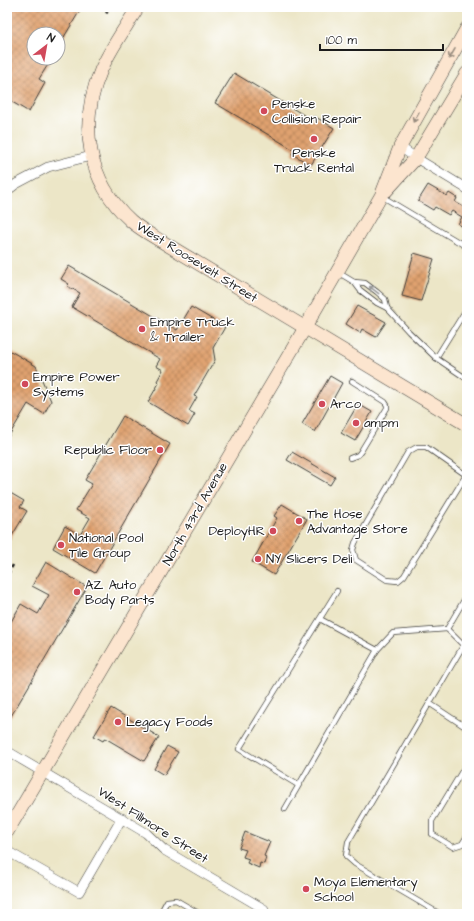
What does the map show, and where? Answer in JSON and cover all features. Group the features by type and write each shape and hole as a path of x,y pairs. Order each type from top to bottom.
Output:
{"main road":[{"name":"West Roosevelt Street","path":"138,7 101,69 94,88 89,112 88,132 91,156 106,191 117,206 132,222 161,242 467,425"},
{"name":"North 43rd Avenue","path":"7,832 338,272 381,196 400,147 467,28"},
{"name":"North 43rd Avenue","path":"381,196 416,158 467,73"}],"street":[{"path":"400,147 464,187 467,177"},
{"path":"7,191 16,184 48,167 91,156"},
{"name":"West Fillmore Street","path":"7,751 122,818 146,833 164,850 264,909"},
{"path":"7,851 79,892 122,818"}],"lane":[{"path":"381,196 467,248"},
{"path":"338,272 354,282 360,290 387,308 436,358 467,379"},
{"path":"354,282 365,283 377,292 385,299 387,308"},
{"path":"436,358 467,308"},
{"path":"350,458 358,455 361,451 387,408 385,402 352,382"},
{"path":"416,447 426,447 466,476 404,576 398,581 387,580 356,560 353,550 355,543 408,452 416,447"},
{"path":"298,785 239,749 337,591"},
{"path":"447,629 467,595"},
{"path":"320,619 377,650"},
{"path":"285,809 377,650 393,633 447,629 465,647 429,703 348,842 346,856 355,864 440,914"},
{"path":"429,703 467,728"},
{"path":"467,763 432,821 432,834 453,847 462,844 467,836"},
{"path":"160,914 167,901 176,900 200,914"}],"building":[{"path":"7,7 82,7 66,34 66,26 26,26 26,66 47,66 39,79 45,83 29,112 7,99 7,95 12,86 7,83"},
{"name":"Penske Collision Repair","path":"234,73 312,120 314,116 334,128 311,165 292,154 294,150 215,103"},
{"path":"428,185 447,196 449,193 457,198 455,202 467,209 467,229 458,224 462,217 452,211 449,215 435,207 433,210 418,201"},
{"path":"414,253 434,259 421,301 402,296"},
{"name":"Empire Truck & Trailer","path":"69,266 177,330 191,307 225,327 213,348 215,360 194,396 197,397 189,411 195,414 188,426 148,402 159,383 157,381 163,370 156,366 160,359 72,307 80,293 67,286 69,284 61,279"},
{"path":"357,306 386,322 376,337 362,329 360,333 346,324"},
{"name":"Empire Power Systems","path":"7,349 36,366 51,401 44,414 28,404 7,439"},
{"name":"Arco","path":"330,376 342,383 315,432 302,424"},
{"name":"ampm","path":"358,404 372,412 355,441 341,433"},
{"path":"123,416 170,444 95,573 53,548 65,526 80,535 90,518 76,510 92,484 85,480"},
{"path":"292,452 335,477 330,485 287,460"},
{"path":"7,491 24,501 20,507 27,511 7,544"},
{"path":"282,504 307,519 274,575 252,562 277,518 274,516"},
{"path":"46,562 87,587 7,723 7,629 21,604 38,614 49,595 32,586"},
{"name":"Legacy Foods","path":"111,708 159,737 144,761 105,738 103,741 94,736"},
{"path":"167,746 178,752 164,775 154,769"},
{"path":"245,832 270,842 264,856 266,857 264,864 260,863 259,868 247,863 249,859 243,857 246,850 239,848"}],"railway":[{"path":"98,7 108,13"},
{"path":"7,576 13,565"}],"place":[{"name":"Penske Collision Repair","path":"264,111"},
{"name":"Penske Truck Rental","path":"314,139"},
{"name":"Empire Truck & Trailer","path":"142,329"},
{"name":"Empire Power Systems","path":"25,384"},
{"name":"Arco","path":"322,404"},
{"name":"ampm","path":"356,423"},
{"name":"Republic Floor","path":"160,450"},
{"name":"The Hose Advantage Store","path":"299,521"},
{"name":"DeployHR","path":"273,531"},
{"name":"National Pool Tile Group","path":"61,545"},
{"name":"NY Slicers Deli","path":"258,559"},
{"name":"AZ Auto Body Parts","path":"77,592"},
{"name":"Legacy Foods","path":"118,722"},
{"name":"Moya Elementary School","path":"306,889"}]}
